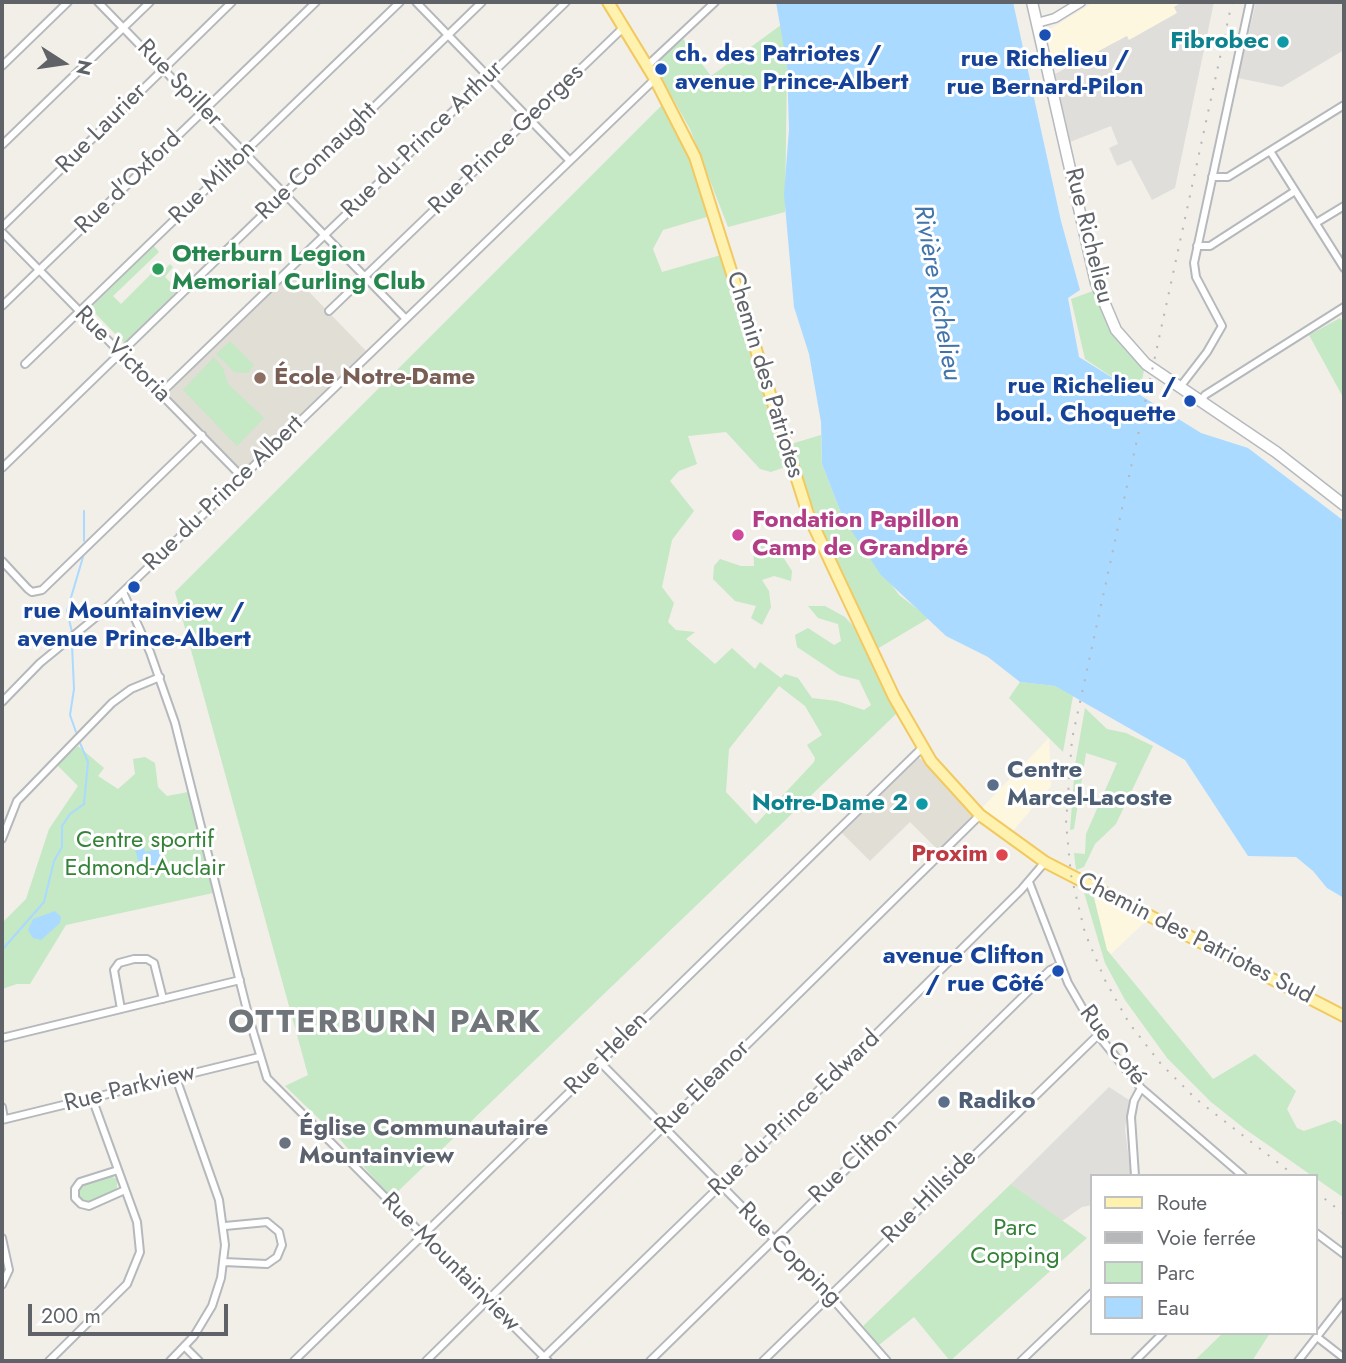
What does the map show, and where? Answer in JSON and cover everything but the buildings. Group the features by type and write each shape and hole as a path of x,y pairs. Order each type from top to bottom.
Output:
{"main road":[{"name":"Chemin des Patriotes","path":"608,2 655,79 687,139 709,194 769,396 808,514 883,675 922,748 955,790 980,815 1045,862"},
{"name":"Rue Richelieu","path":"1032,2 1103,304 1116,330 1133,353 1284,458 1344,505"},
{"name":"Chemin des Patriotes Sud","path":"1045,862 1344,1016"}],"street":[{"path":"2,66 68,2"},
{"name":"Rue Spiller","path":"98,2 405,318"},
{"path":"2,145 150,2"},
{"name":"Rue Laurier","path":"2,227 232,2"},
{"name":"Rue d'Oxford","path":"2,306 316,2"},
{"name":"Rue Milton","path":"25,364 400,2"},
{"path":"416,2 569,160"},
{"name":"Rue Connaught","path":"2,468 482,2"},
{"name":"Rue du Prince Arthur","path":"160,394 566,2"},
{"path":"647,66 715,2"},
{"path":"1037,23 1055,18 1082,2"},
{"path":"1180,387 1207,352 1222,324 1195,274 1197,246 1250,2"},
{"name":"Rue Prince Georges","path":"329,311 624,27"},
{"name":"Rue du Prince Albert","path":"2,702 40,663 123,592 655,79"},
{"path":"1212,177 1228,177 1344,105"},
{"path":"1270,150 1344,268"},
{"path":"1197,246 1210,246 1296,191"},
{"path":"1316,223 1344,206"},
{"name":"Rue Victoria","path":"2,232 242,477"},
{"path":"1201,401 1214,389 1344,307"},
{"path":"2,561 28,589 37,592 202,435"},
{"name":"Rue Mountainview","path":"123,592 160,677 180,739 265,1074 276,1091 422,1234 544,1360"},
{"path":"2,839 17,801 105,709 131,689 160,677"},
{"name":"Rue Helen","path":"294,1361 922,748"},
{"name":"Rue Eleanor","path":"426,1361 980,815"},
{"name":"Rue du Prince Edward","path":"544,1360 1029,882 1045,862"},
{"name":"Rue Coté","path":"1029,882 1061,965 1098,1035 1141,1088 1241,1174"},
{"path":"121,1009 113,974 117,965 128,960 146,958 152,962 163,999"},
{"name":"Rue Clifton","path":"650,1361 1050,970 1061,965"},
{"path":"2,1038 240,980"},
{"name":"Rue Hillside","path":"763,1361 1098,1035"},
{"name":"Rue Parkview","path":"3,1120 259,1057"},
{"name":"Rue Copping","path":"599,1061 830,1296 886,1361"},
{"path":"170,1361 185,1347 212,1306 224,1262 225,1226 219,1200 176,1078"},
{"path":"1135,1174 1131,1117 1135,1096 1141,1088"},
{"path":"49,1361 115,1297 135,1271 140,1237 92,1098"},
{"path":"2,1107 3,1120"},
{"path":"118,1170 80,1182 75,1189 75,1198 81,1205 89,1206 125,1190"},
{"path":"224,1262 267,1265 277,1257 282,1245 279,1232 267,1222 225,1226"},
{"path":"1318,1234 1344,1254"},
{"path":"2,1238 9,1267 2,1285"},
{"path":"1021,1361 1090,1295"},
{"path":"1318,1335 1344,1301"},
{"path":"1135,1361 1161,1335"},
{"path":"1298,1361 1317,1336 1344,1358"},
{"path":"185,1347 199,1361"}],"shaded area":[{"path":"1094,2 1182,2 1174,7 1177,13 1129,40 1126,36 1085,59 1076,45 1051,56 1047,31"},
{"path":"1182,2 1214,2 1175,188 1152,200 1131,160 1117,166 1109,148 1118,144 1111,126 1070,142 1055,74 1127,36 1129,40 1177,13 1174,7"},
{"path":"1256,2 1344,2 1344,50 1282,87 1238,78"},
{"name":"École Notre-Dame","path":"288,270 369,354 242,477 160,394"},
{"path":"1049,738 1051,786 1012,832 982,808"},
{"path":"916,757 923,760 972,816 939,851 910,822 870,861 839,830"},
{"path":"1093,894 1147,920 1111,954 1107,950"},
{"path":"1109,1087 1129,1100 1125,1129 1131,1174 1090,1174 1090,1205 1082,1207 1062,1221 1011,1184"}],"green space":[{"path":"781,25 787,65 785,212 728,227 690,129 654,65 683,39 711,76"},
{"path":"663,104 691,163 710,216 663,230 653,249 662,272 721,255 785,467 771,472 760,469 726,432 688,436 697,464 679,471 670,481 694,511 672,540 662,587 674,603 668,622 676,630 695,632 686,639 715,664 732,648 755,669 760,662 781,678 785,674 798,678 812,698 837,701 864,710 871,705 859,680 839,675 797,647 795,635 808,628 834,645 841,641 838,624 818,618 808,606 825,606 845,617 853,626 896,714 391,1198 337,1136 285,1086 308,1075 175,592","holes":["779,686 805,706 822,735 807,745 815,758 814,762 756,824 726,792 729,749"]},
{"path":"154,246 159,252 113,296 121,304 153,272 158,277 170,264 173,267 165,277 178,290 124,343 90,308"},
{"path":"1093,291 1112,334 1144,370 1139,395 1085,359 1071,299"},
{"path":"1340,318 1344,324 1344,399 1309,335"},
{"path":"230,341 254,365 248,373 234,372 216,354"},
{"path":"214,357 223,368 228,384 264,418 237,446 183,390"},
{"path":"821,435 822,464 843,518 899,595 929,618 877,649 815,513 791,444"},
{"path":"765,537 774,543 792,571 791,581 774,576 762,580 769,591 771,607 762,625 751,618 756,606 735,601 713,579 714,566 720,559 741,566 754,566 753,543"},
{"path":"1020,682 1055,686 1073,696 1063,752 1009,698"},
{"path":"1085,708 1107,729 1126,733 1153,746 1116,824 1095,844 1084,867 1076,870 1074,853 1085,854 1086,834 1117,763 1086,753 1074,829 1070,830 1075,765"},
{"name":"Centre sportif Edmond-Auclair","path":"78,746 104,768 98,776 118,789 135,774 133,759 145,757 155,763 158,787 167,796 188,792 213,893 66,925 30,984 17,984 2,989 2,923 26,899 49,829 78,786 57,765"},
{"path":"1083,889 1093,894 1107,950 1213,1079 1255,1054 1296,1091 1287,1109 1297,1128 1304,1131 1335,1120 1344,1126 1344,1198 1318,1180 1318,1174 1310,1174 1211,1102 1167,1058 1125,1000 1105,963"},
{"path":"110,1176 117,1179 117,1190 92,1202 78,1201 76,1191 80,1186"},
{"name":"Parc Copping","path":"1011,1184 1087,1238 950,1361 914,1317 879,1345 863,1326"},
{"path":"1221,1335 1269,1335 1252,1361 1194,1361"}],"water":[{"name":"Rivière Richelieu","path":"776,2 1013,2 1061,221 1080,290 1068,298 1079,357 1201,433 1248,448 1344,521 1344,898 1327,888 1313,871 1296,857 1248,856 1185,760 1055,686 1020,682 988,657 946,636 881,575 843,518 822,464 821,422 809,354 794,307 784,194 789,129 787,65"},
{"path":"142,838 145,852 161,848 165,863 140,869 133,840"},
{"path":"55,911 61,917 60,923 41,940 33,938 28,930 33,919"}],"waterway":[{"path":"84,511 84,541"},
{"path":"72,632 67,611 83,557"},
{"path":"72,645 74,689 70,715 76,732"},
{"path":"2,950 44,902 54,861 62,847 62,826 70,814 84,804 88,762 80,743"}],"railway":[{"path":"1232,2 1072,739 1066,823 1071,875 1085,933 1105,980 1129,1023 1161,1064 1196,1099 1292,1174"},
{"path":"1318,1194 1344,1214"}],"place":[{"name":"rue Richelieu / rue Bernard-Pilon","path":"1045,35"},
{"name":"Fibrobec","path":"1283,42"},
{"name":"ch. des Patriotes / avenue Prince-Albert","path":"661,69"},
{"name":"Otterburn Legion Memorial Curling Club","path":"158,269"},
{"name":"École Notre-Dame","path":"260,378"},
{"name":"rue Richelieu / boul. Choquette","path":"1190,401"},
{"name":"Fondation Papillon Camp de Grandpré","path":"738,535"},
{"name":"rue Mountainview / avenue Prince-Albert","path":"134,587"},
{"name":"Centre Marcel-Lacoste","path":"993,785"},
{"name":"Notre-Dame 2","path":"922,804"},
{"name":"Proxim","path":"1002,855"},
{"name":"avenue Clifton / rue Côté","path":"1058,971"},
{"name":"Radiko","path":"944,1102"},
{"name":"Église Communautaire Mountainview","path":"285,1143"}],"district":[{"name":"OTTERBURN PARK","path":"385,1024"}]}
